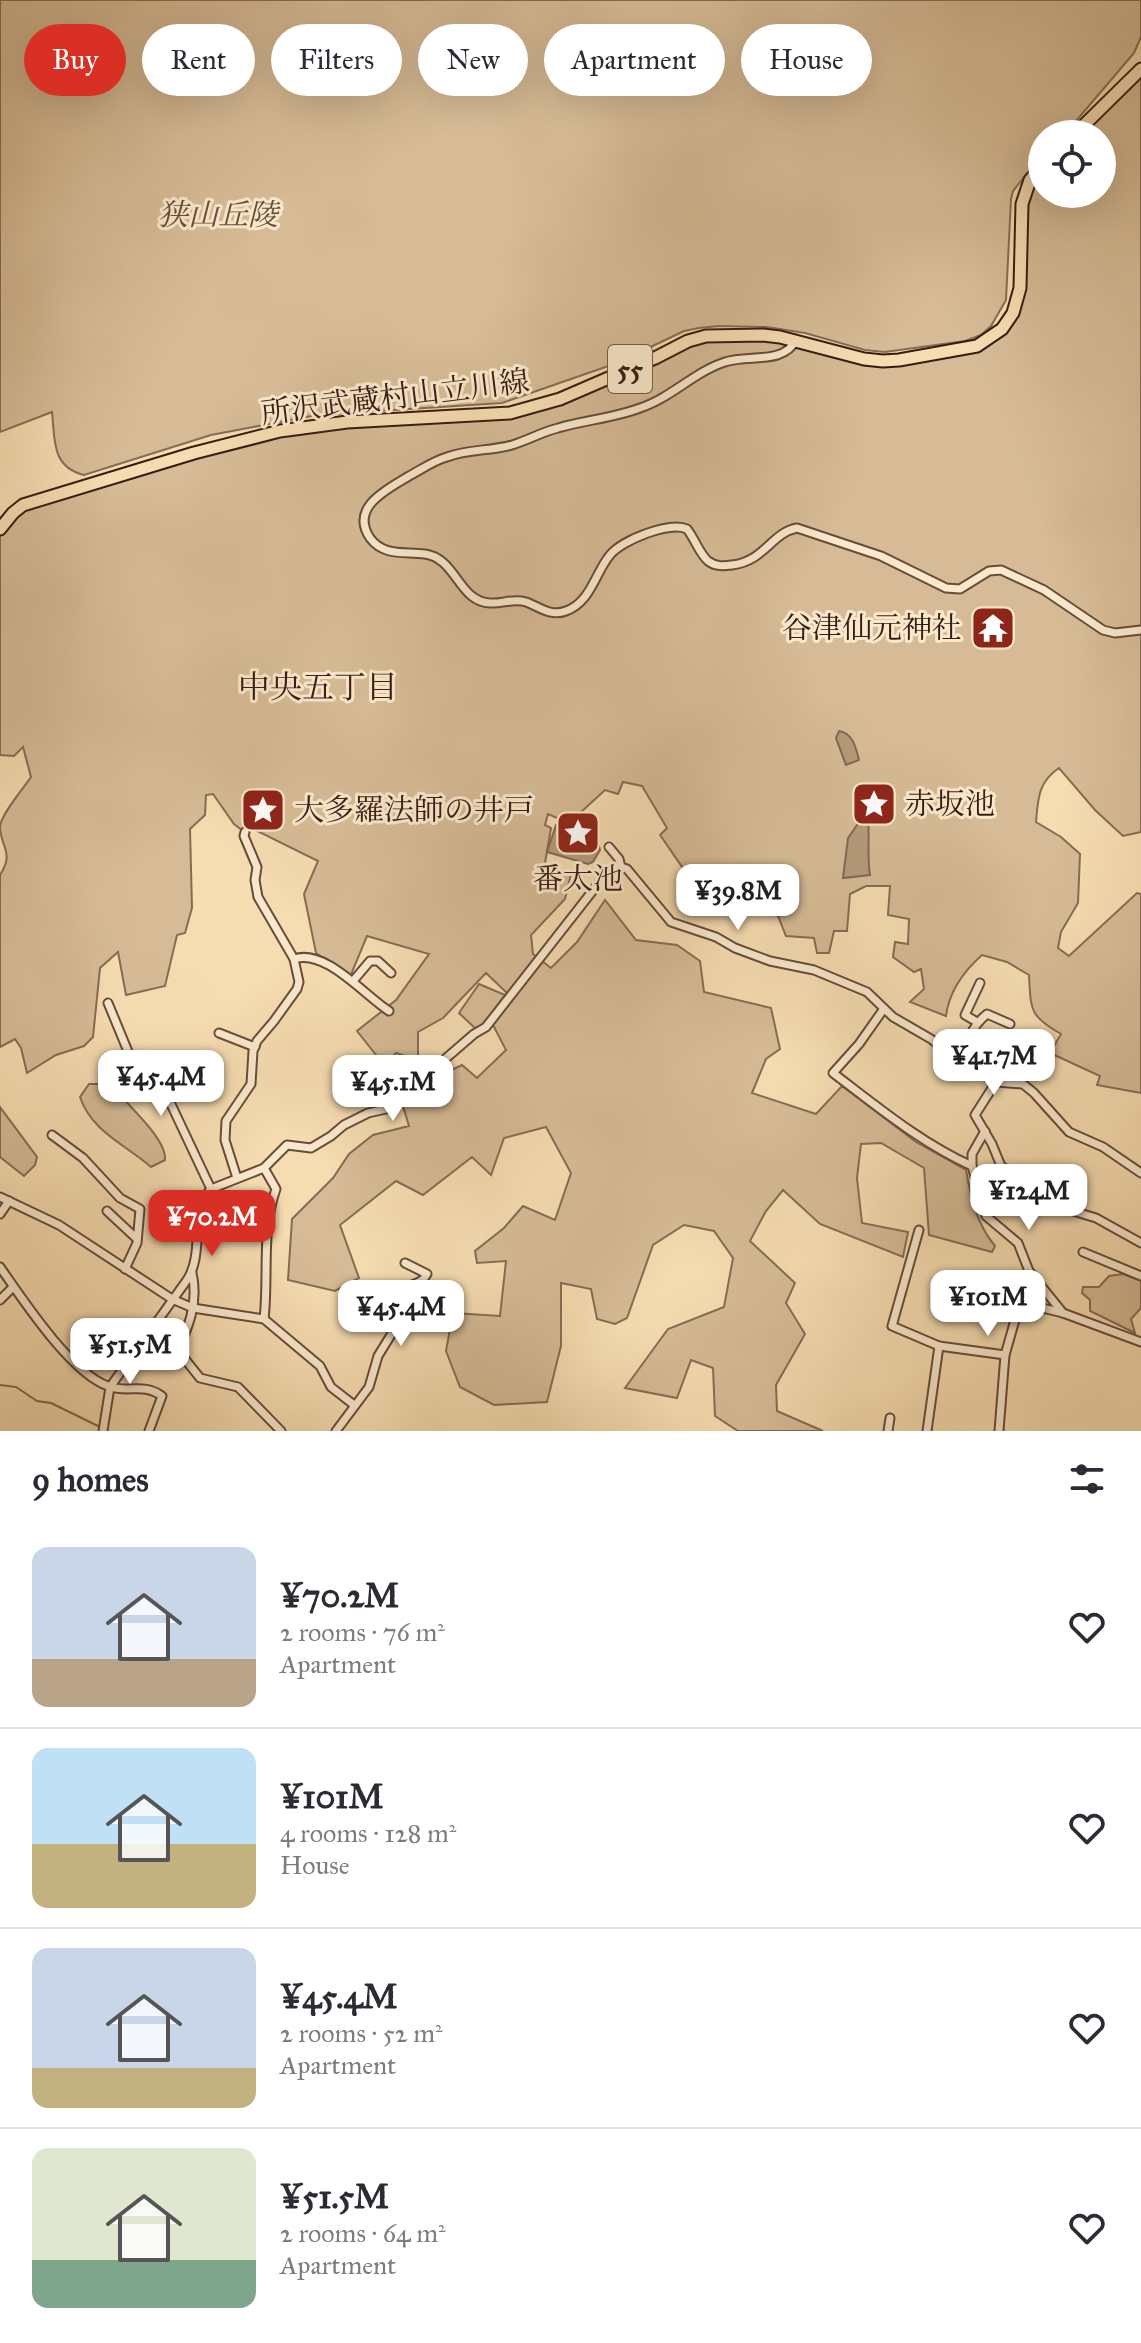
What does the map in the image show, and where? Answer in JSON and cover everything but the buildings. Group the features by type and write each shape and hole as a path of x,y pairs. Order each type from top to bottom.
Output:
{"main road":[{"path":"1089,120 1141,69"},
{"name":"所沢武蔵村山立川線","path":"0,529 23,505 194,453 280,431 347,422 510,413 560,399 688,341 727,335 763,335 883,361 977,346 1002,329 1018,299 1022,204 1028,186"}],"street":[{"path":"796,340 792,348 782,355 740,358 717,365 643,408 555,429 514,444 456,454 433,462 373,498 365,517 368,534 384,550 423,553 439,558 467,592 480,601 494,604 524,601 554,613 566,611 579,602 598,578 610,555 619,547 668,526 687,529 704,556 712,564 720,566 751,561 785,531 797,528 893,560 946,588 960,589 989,571 1001,570 1049,593 1103,630 1115,633 1141,630"},
{"path":"237,1178 224,1128 251,1084 255,1047 298,986 298,969 294,959 258,897 255,880 257,867 245,832"},
{"path":"609,847 619,859 621,867"},
{"path":"103,1429 110,1387 192,1273 202,1205 211,1189 264,1168 287,1145 311,1148 368,1113 395,1107 422,1079 486,1027 598,884 621,867 627,869 671,922 716,937 735,948 780,965 814,970 867,992 883,1010 962,1062 996,1082 1023,1084 1069,1132 1096,1143 1141,1173"},
{"path":"294,959 304,956 316,959 353,981 389,1011"},
{"path":"353,981 370,961 378,961 391,973"},
{"path":"977,1022 965,1015 980,983"},
{"path":"108,1003 134,1066 151,1084 164,1092 211,1189"},
{"path":"883,1010 833,1073 898,1123 943,1153 972,1166"},
{"path":"962,1062 969,1033 987,1014 1010,1024"},
{"path":"219,1033 255,1047"},
{"path":"996,1082 975,1115 1001,1166 1063,1208 1096,1218 1141,1243"},
{"path":"985,1131 973,1149 972,1166 986,1216 1018,1243 1029,1271 1063,1313"},
{"path":"52,1135 83,1158 120,1198 140,1209 137,1239 125,1269"},
{"path":"264,1168 276,1189 270,1206 266,1238 264,1319"},
{"path":"0,1197 59,1225 172,1299 193,1308 264,1319 320,1366 331,1387 354,1405"},
{"path":"0,1214 9,1201"},
{"path":"107,1211 137,1239"},
{"path":"919,1230 892,1326 939,1346 1005,1355"},
{"path":"1083,1252 1141,1276"},
{"path":"336,1431 369,1387 378,1356 394,1330 403,1291 418,1285 427,1274 405,1263"},
{"path":"0,1267 54,1340 84,1371 110,1387 145,1387 162,1396 149,1431"},
{"path":"999,1431 1005,1355 1029,1271"},
{"path":"176,1355 193,1308 192,1273"},
{"path":"0,1300 13,1287"},
{"path":"1022,1303 1063,1313 1141,1342"},
{"path":"144,1341 184,1358 200,1378 238,1387 281,1431"},
{"path":"927,1431 939,1346"},
{"path":"888,1431 890,1418"}],"green space":[{"name":"狭山丘陵","path":"0,0 1141,0 1141,37 1134,53 1077,120 1028,120 1028,172 1013,191 1011,199 1006,300 991,326 981,335 965,341 885,352 767,327 699,328 684,331 617,363 502,403 317,415 211,435 84,475 73,471 60,459 52,412 0,432"},
{"path":"1141,69 1141,832 1123,836 1095,810 1059,768 1043,785 1036,822 1061,837 1080,854 1078,903 1061,932 1058,948 1069,956 1137,893 1141,894 1141,1093 1097,1085 1100,1076 1050,1053 1061,1034 1037,1017 1030,996 1029,975 1007,962 982,955 958,982 946,1016 910,1002 924,989 921,969 914,972 893,957 895,942 908,944 909,919 888,915 890,886 866,886 850,894 847,931 834,931 829,953 817,953 814,938 786,936 778,916 720,899 702,889 660,835 667,828 642,786 623,782 618,794 605,790 569,823 548,814 545,825 551,828 544,869 571,874 565,899 531,935 533,954 551,968 577,942 605,900 636,940 677,945 700,961 704,992 771,1008 780,1049 766,1059 752,1093 816,1114 842,1086 916,1142 966,1170 979,1219 995,1246 992,1252 929,1235 924,1168 881,1143 861,1144 857,1178 862,1223 908,1232 903,1257 820,1224 783,1190 766,1211 750,1241 795,1283 786,1303 805,1334 776,1385 777,1411 823,1431 738,1431 715,1416 713,1368 691,1360 677,1398 625,1388 668,1329 724,1307 733,1258 714,1231 684,1225 653,1245 627,1318 615,1324 597,1319 591,1289 561,1283 561,1346 547,1402 494,1405 460,1387 446,1351 453,1313 500,1316 506,1261 477,1263 475,1251 504,1228 523,1206 555,1220 571,1173 546,1127 504,1138 491,1175 472,1157 423,1195 396,1181 340,1225 359,1278 335,1291 288,1280 292,1219 333,1178 349,1154 373,1135 409,1126 402,1103 426,1082 462,1065 477,1078 506,1050 493,1025 509,995 486,973 443,1018 418,1032 418,1060 396,1053 384,1065 357,1031 396,1000 429,954 367,936 350,977 316,953 304,894 318,861 251,828 243,831 234,824 213,794 206,795 205,815 190,829 192,908 185,933 177,935 165,986 126,995 118,952 100,968 93,1037 84,1046 56,1055 27,1073 21,1048 15,1039 0,1047 0,875 7,855 0,826 31,777 23,747 14,756 0,755 0,529 13,513 280,431 510,413 560,399 688,341 763,335 864,359 977,346 1013,313 1022,204 1028,193 1028,208 1116,208 1116,120 1089,120"},
{"path":"479,984 505,995 478,1031 459,1013"},
{"path":"89,1084 109,1084 116,1090 154,1133 165,1160 151,1167 92,1119 80,1097"},
{"path":"0,1107 37,1157 35,1165 24,1176 0,1157"},
{"path":"1123,1274 1141,1281 1141,1308 1131,1319 1135,1333 1090,1311 1090,1300 1082,1293 1083,1287 1099,1287 1109,1276"}],"shaded area":[{"name":"赤坂池","path":"839,731 851,738 859,760 846,765 836,738"},
{"name":"赤坂池","path":"865,803 870,875 843,878 848,838 859,822 854,807"},
{"name":"番太池","path":"556,825 599,846 593,862 588,864 547,852"}],"waterway":[{"path":"0,1385 16,1387 37,1401 51,1403 100,1427"}],"place":[{"name":"谷津仙元神社","path":"993,628"},
{"name":"赤坂池","path":"874,804"},
{"name":"大多羅法師の井戸","path":"263,810"},
{"name":"番太池","path":"578,833"}],"district":[{"name":"中央五丁目","path":"318,687"}]}
